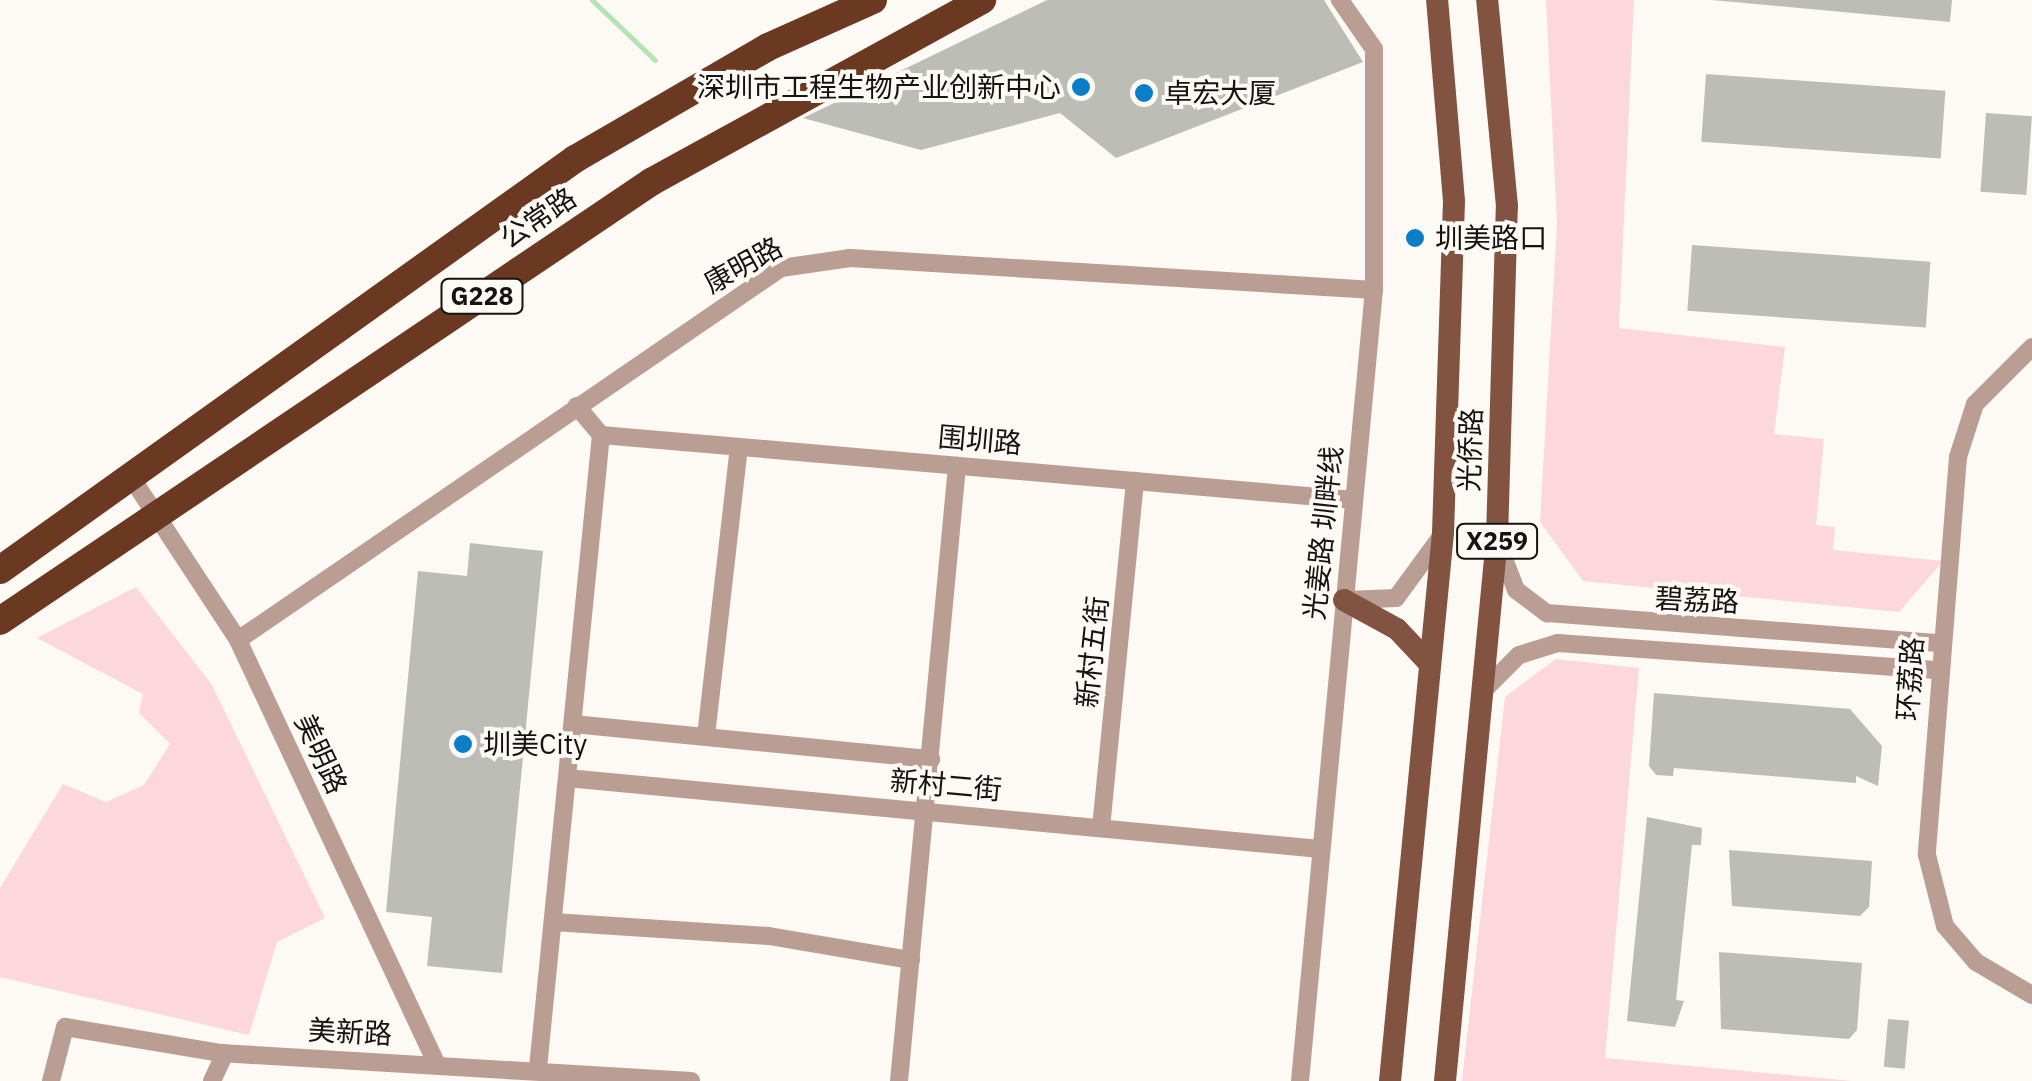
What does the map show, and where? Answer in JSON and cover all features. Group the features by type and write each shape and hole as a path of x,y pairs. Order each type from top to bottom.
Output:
{"highway":[{"name":"公常路","path":"0,570 133,480 575,160 768,47 873,0"},
{"name":"公常路","path":"0,622 651,182 982,0"}],"main road":[{"name":"光侨路","path":"1390,1081 1443,533 1454,201 1437,0"},
{"name":"光侨路","path":"1445,1081 1498,538 1508,206 1487,0"},
{"path":"1344,600 1397,630 1430,664"}],"street":[{"name":"光姜路 圳畔线","path":"1300,1081 1374,290 1374,49 1340,0"},
{"name":"康明路","path":"238,640 761,279 811,260 1374,290"},
{"name":"环荔路","path":"2032,347 1990,382 1964,429 1936,670 1927,856 1935,906 1976,962 2032,995"},
{"path":"538,1068 601,436 577,406"},
{"name":"围圳路","path":"601,436 1354,500"},
{"path":"706,736 738,447"},
{"path":"899,1081 957,466"},
{"name":"美明路","path":"133,480 238,640 436,1064"},
{"name":"新村五街","path":"1100,828 1134,481"},
{"path":"1344,600 1396,598 1443,533"},
{"name":"碧荔路","path":"1498,538 1516,590 1547,613 1939,642"},
{"name":"碧荔路","path":"1483,691 1519,654 1558,642 1936,670"},
{"path":"573,724 931,760"},
{"name":"新村二街","path":"567,778 1320,848"},
{"path":"553,922 769,936 911,960"},
{"name":"美新路","path":"51,1081 64,1027 225,1053 538,1068 691,1081"},
{"path":"212,1081 225,1053"}],"shaded area":[{"path":"1546,0 1634,0 1619,328 1785,347 1774,434 1824,439 1816,525 1835,527 1833,550 1943,561 1899,612 1583,581 1540,522 1557,224"},
{"path":"136,587 212,685 325,918 277,942 249,1035 0,977 0,888 63,784 106,802 144,785 170,744 139,713 143,694 37,638"},
{"path":"1556,659 1639,668 1605,1058 1852,1081 1462,1081 1505,697"}],"building":[{"name":"深圳市工程生物产业创新中心","path":"1047,0 1324,0 1363,62 1116,158 1060,113 921,150 803,118"},
{"path":"1712,0 1952,0 1950,22"},
{"path":"1706,74 1945,91 1941,159 1701,142"},
{"path":"1986,113 2032,116 2026,195 1980,192"},
{"path":"1692,245 1930,262 1926,328 1687,311"},
{"name":"圳美City","path":"470,543 543,551 502,973 427,966 432,917 386,912 418,571 467,576"},
{"path":"1654,693 1850,709 1882,746 1878,786 1856,776 1856,783 1674,768 1673,776 1656,775 1649,766"},
{"path":"1647,817 1702,828 1701,845 1692,845 1676,1000 1684,1001 1675,1027 1627,1021"},
{"path":"1729,850 1872,861 1869,907 1860,916 1732,906"},
{"path":"1719,952 1862,963 1857,1030 1849,1039 1721,1029"},
{"path":"1888,1019 1909,1021 1905,1069 1884,1067"}],"waterway":[{"path":"592,0 655,60"}],"place":[{"name":"深圳市工程生物产业创新中心","path":"1081,87"},
{"name":"卓宏大厦","path":"1144,93"},
{"name":"圳美路口","path":"1415,238"},
{"name":"圳美City","path":"463,744"}]}
